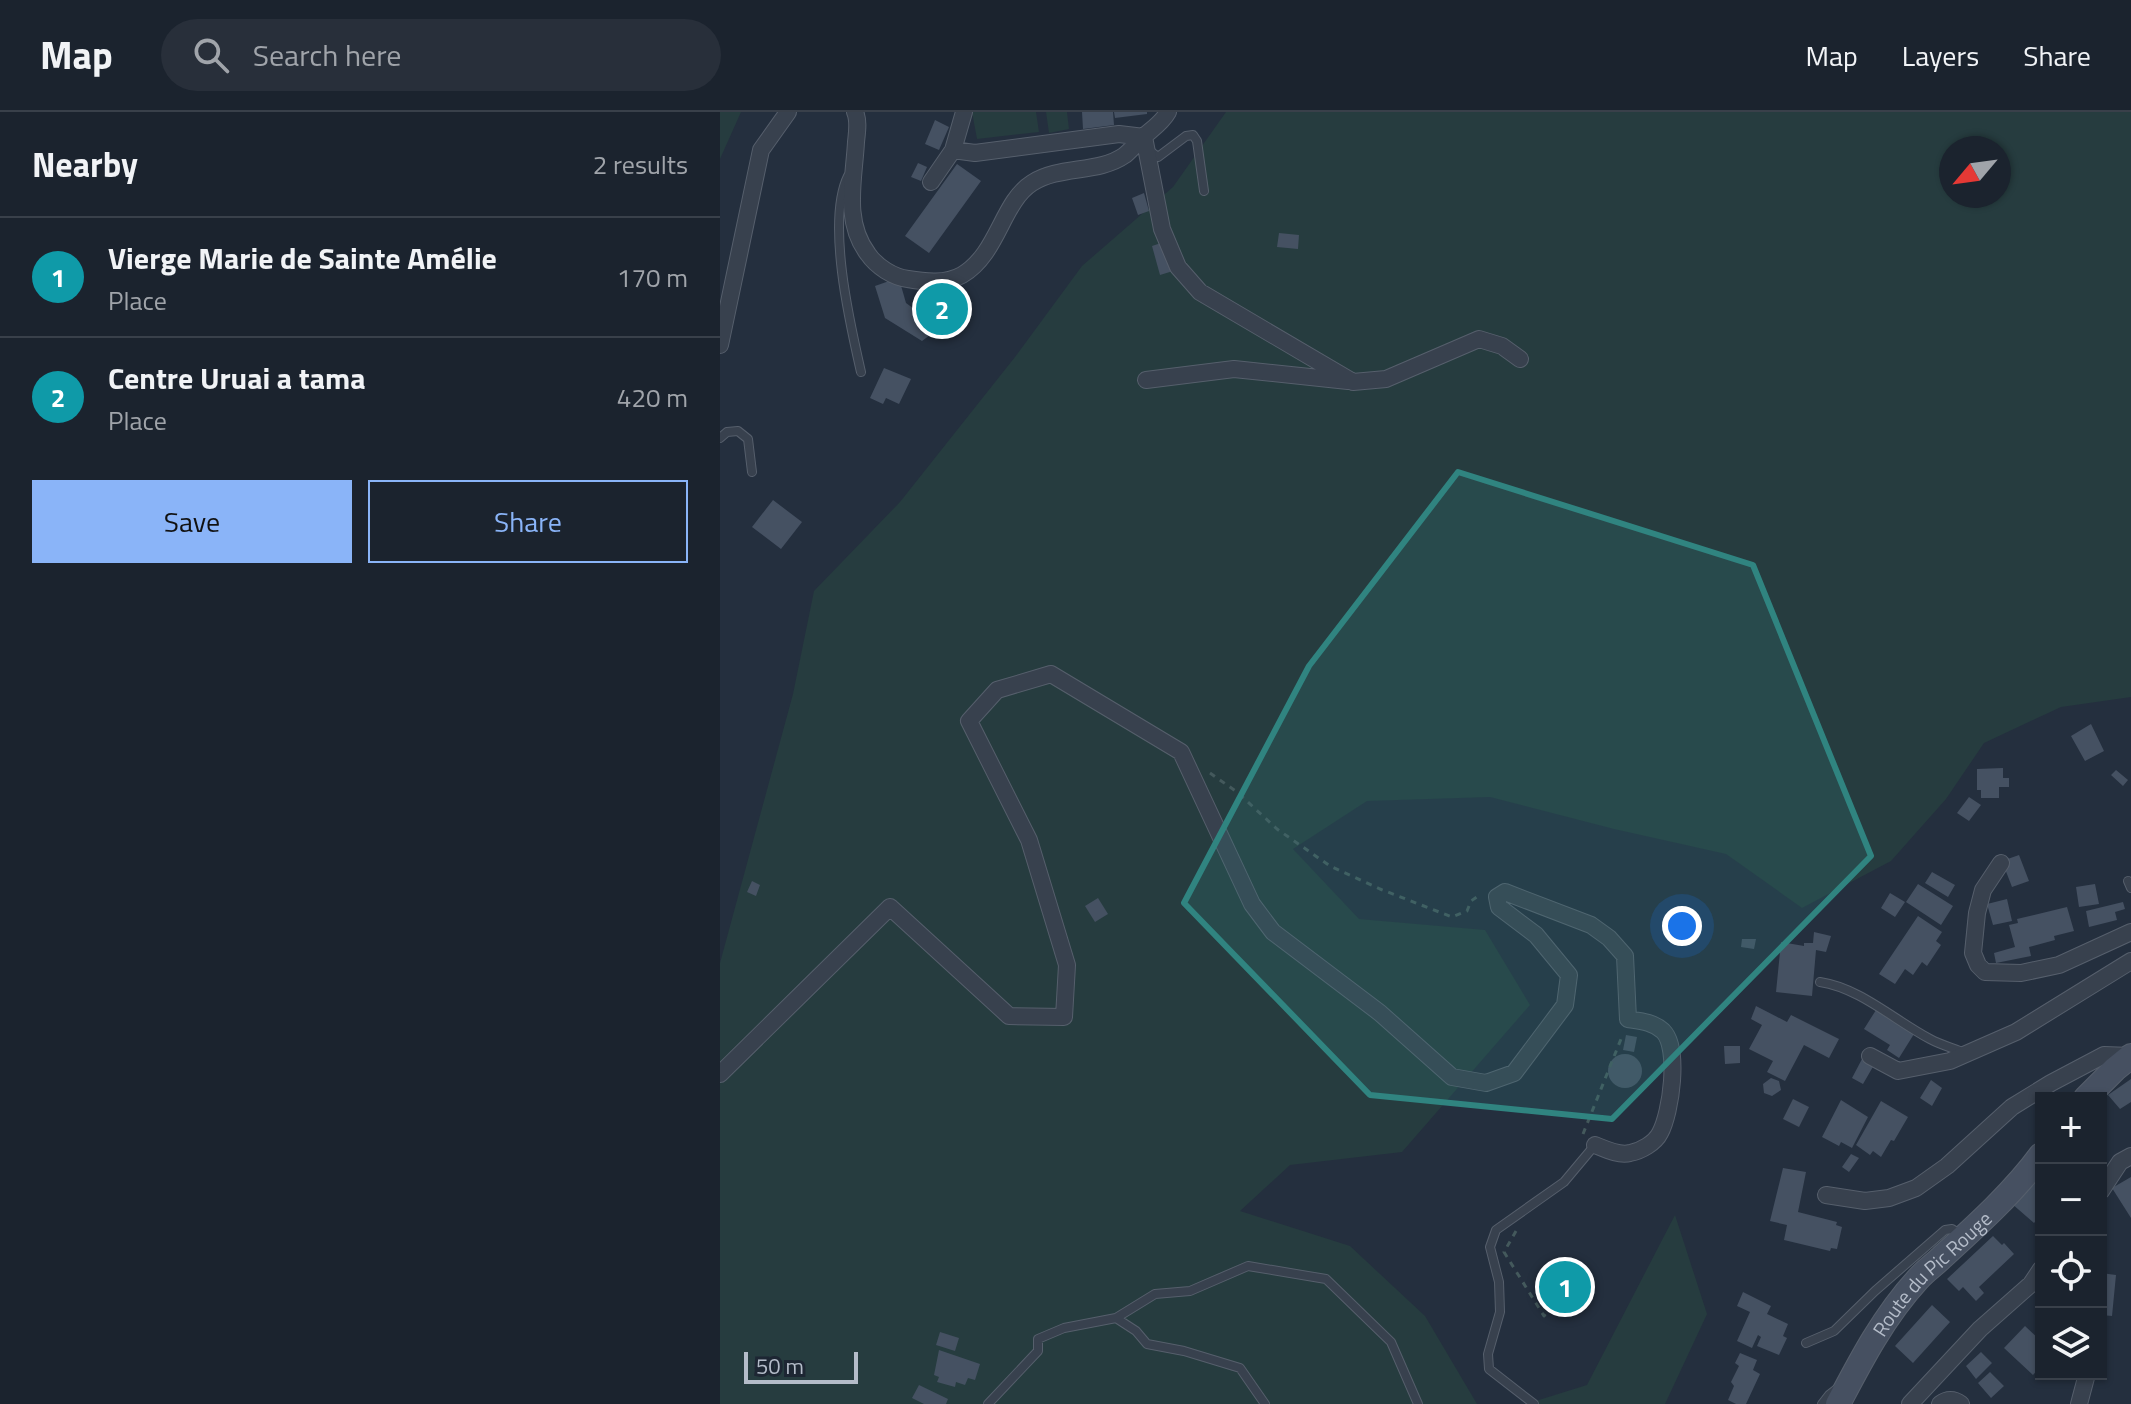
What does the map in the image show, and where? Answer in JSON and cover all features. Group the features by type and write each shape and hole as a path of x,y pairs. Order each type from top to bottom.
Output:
{"street":[{"path":"720,345 761,150 788,112"},
{"path":"855,112 851,205 854,230 872,260 886,271 922,282 947,281 973,267 984,255 1026,187 1040,178 1124,156 1145,142 1168,112"},
{"path":"931,182 953,150 964,112"},
{"path":"953,150 975,153 1119,134 1145,142"},
{"path":"1145,142 1162,229 1178,267 1200,292 1353,382"},
{"path":"1146,380 1234,369 1353,382 1386,379 1479,339 1502,346 1520,359"},
{"path":"720,1074 890,907 1009,1016 1064,1017 1067,965 1029,840 969,721 997,690 1051,674 1181,752 1252,904 1273,932 1380,1013 1452,1077 1486,1083 1514,1073 1565,1005 1569,975 1536,935 1499,907 1497,897 1505,892 1591,925 1609,938 1625,956 1628,1019 1651,1023 1665,1033 1671,1050 1673,1078 1660,1133 1646,1148 1628,1154 1611,1151 1588,1141"},
{"path":"2001,863 1983,890 1977,913 1973,953 1985,972 2021,973 2059,965 2131,932"},
{"path":"1870,1056 1898,1071 1950,1061 2016,1032 2131,961"},
{"path":"1826,1195 1865,1201 1889,1198 1916,1188 1947,1166 2012,1107 2051,1083 2104,1055 2131,1056"},
{"path":"2092,1092 2131,1056"},
{"path":"2107,1182 2120,1162 2131,1156"},
{"name":"Route du Pic Rouge","path":"1838,1404 1879,1330 1905,1293 2035,1164"},
{"path":"1910,1404 1980,1329 2035,1286"},
{"path":"2079,1404 2085,1380"},
{"path":"1940,1404 1948,1400 1961,1404"}],"lane":[{"path":"1145,142 1158,157 1186,136 1193,135 1197,141 1204,191"},
{"path":"855,163 842,188 839,210 847,312 861,372"},
{"path":"720,438 727,432 738,431 748,439 752,472"},
{"path":"1820,982 1833,984 1930,1039 1965,1053"},
{"path":"1534,1404 1489,1369 1488,1354 1500,1312 1499,1282 1490,1247 1496,1230 1564,1182 1588,1141"},
{"path":"1806,1343 1834,1331 1945,1230 1952,1229 1964,1236"},
{"path":"988,1404 1038,1351 1038,1339 1064,1328 1116,1318 1155,1294 1190,1291 1248,1266 1326,1279 1391,1342 1418,1404"},
{"path":"1116,1318 1136,1331 1147,1344 1184,1351 1240,1368 1265,1404"},
{"path":"1822,1404 1829,1395 1850,1381"}],"path":[{"path":"1181,752 1237,792 1277,829 1330,866 1452,917 1467,911 1477,896 1484,893 1497,897"},
{"path":"1588,1141 1628,1019"},
{"path":"1523,1211 1515,1235 1504,1252 1544,1316 1565,1287"}],"highlighted area":[{"path":"1458,472 1753,565 1871,856 1612,1119 1370,1095 1184,903 1309,666"}],"green space":[{"path":"720,112 741,112 720,159"},
{"path":"972,112 1036,112 1039,132 977,139"},
{"path":"1046,112 1067,112 1069,129 1049,133"},
{"path":"1226,112 2131,112 2131,697 2061,707 1984,743 1946,799 1891,861 1802,908 1726,854 1490,797 1367,801 1293,849 1359,919 1485,930 1530,1005 1402,1152 1290,1165 1240,1211 1350,1246 1425,1316 1477,1404 720,1404 720,963 793,694 814,591 900,502 1015,357 1082,266 1173,187"},
{"path":"1675,1215 1707,1314 1665,1404 1526,1404 1587,1385"}],"building":[{"path":"1082,112 1113,112 1114,125 1083,129"},
{"path":"1114,112 1147,112 1147,114 1115,118"},
{"path":"935,120 949,127 939,150 925,144"},
{"path":"918,163 927,167 921,181 911,177"},
{"path":"957,164 981,181 929,253 905,236"},
{"path":"1144,193 1149,211 1138,215 1132,198"},
{"path":"1279,233 1299,235 1298,249 1277,247"},
{"path":"1164,242 1173,271 1160,275 1152,246"},
{"path":"892,280 893,284 900,282 906,303 917,311 951,284 968,307 922,341 885,318 875,286"},
{"path":"884,368 911,379 899,404 886,398 883,404 870,398"},
{"path":"773,500 802,522 781,549 752,527"},
{"path":"2091,724 2104,751 2085,761 2071,736"},
{"path":"2003,768 2003,778 2009,778 2009,787 1999,787 1999,798 1981,798 1981,790 1977,790 1977,769"},
{"path":"2116,770 2128,780 2123,786 2111,775"},
{"path":"1969,797 1981,805 1969,821 1957,813"},
{"path":"2019,855 2029,881 2012,887 2002,861"},
{"path":"1932,872 1955,885 1948,897 1925,883"},
{"path":"752,881 760,885 756,896 747,892"},
{"path":"1918,884 1953,906 1941,925 1906,902"},
{"path":"2095,884 2099,904 2079,907 2076,887"},
{"path":"1890,893 1905,902 1895,917 1881,908"},
{"path":"1098,898 1108,914 1095,922 1085,906"},
{"path":"2007,899 2012,921 1993,925 1987,904"},
{"path":"2123,902 2125,909 2115,912 2117,920 2089,927 2086,911"},
{"path":"2067,907 2074,931 2029,947 2031,956 1996,963 1994,953 2015,947 2009,925 2018,923 2017,919"},
{"path":"1918,916 1942,932 1936,941 1941,945 1927,966 1922,962 1913,975 1905,969 1895,984 1879,974"},
{"path":"1814,932 1831,936 1826,952 1816,950 1812,996 1776,992 1781,942 1804,946 1804,943 1813,943"},
{"path":"1742,939 1756,939 1754,949 1741,947"},
{"path":"1756,1006 1787,1022 1791,1015 1839,1039 1829,1058 1804,1045 1785,1081 1767,1072 1773,1061 1749,1049 1762,1025 1751,1019"},
{"path":"1876,1010 1914,1034 1899,1058 1887,1050 1890,1045 1864,1029"},
{"path":"1626,1035 1637,1037 1634,1052 1623,1050"},
{"path":"1724,1046 1740,1046 1740,1063 1725,1064"},
{"path":"1625,1054 1637,1059 1642,1071 1637,1083 1625,1088 1613,1083 1608,1071 1613,1059"},
{"path":"1862,1059 1874,1065 1863,1084 1852,1078"},
{"path":"1771,1078 1779,1081 1781,1090 1772,1096 1764,1093 1763,1084"},
{"path":"2131,1079 2131,1102 2120,1109 2108,1095"},
{"path":"1931,1080 1942,1088 1932,1106 1920,1098"},
{"path":"1793,1099 1809,1107 1799,1127 1783,1119"},
{"path":"1841,1100 1868,1117 1852,1148 1841,1142 1839,1146 1822,1137"},
{"path":"1881,1101 1908,1117 1881,1157 1873,1151 1870,1155 1856,1145"},
{"path":"1851,1154 1859,1158 1849,1172 1842,1167"},
{"path":"1783,1168 1806,1172 1798,1212 1837,1222 1836,1225 1842,1227 1837,1249 1831,1248 1830,1251 1784,1240 1787,1225 1770,1221"},
{"path":"2035,1174 2035,1222 2011,1203"},
{"path":"2131,1177 2131,1218 2112,1188"},
{"path":"1993,1236 2014,1254 1979,1287 1984,1293 1976,1301 1963,1287 1959,1291 1947,1279"},
{"path":"2107,1274 2116,1275 2112,1316 2107,1316"},
{"path":"1743,1292 1771,1306 1767,1314 1788,1324 1783,1336 1787,1338 1779,1355 1757,1346 1761,1337 1758,1335 1752,1348 1737,1341 1750,1312 1737,1306"},
{"path":"1932,1305 1950,1322 1913,1363 1895,1346"},
{"path":"2025,1326 2035,1335 2035,1373 2033,1375 2004,1348"},
{"path":"940,1332 959,1338 955,1351 936,1345"},
{"path":"939,1350 980,1364 975,1380 968,1378 965,1385 956,1382 955,1387 937,1382 939,1377 934,1375"},
{"path":"1981,1352 1992,1363 1976,1379 1966,1366"},
{"path":"1740,1353 1757,1360 1753,1370 1760,1374 1746,1404 1728,1400"},
{"path":"1990,1372 2004,1386 1991,1398 1978,1383"},
{"path":"919,1385 948,1399 946,1404 924,1404 912,1398"}],"place":[{"name":"Centre Uruai a tama","path":"942,309"},
{"name":"Vierge Marie de Sainte Amélie","path":"1565,1287"}]}
